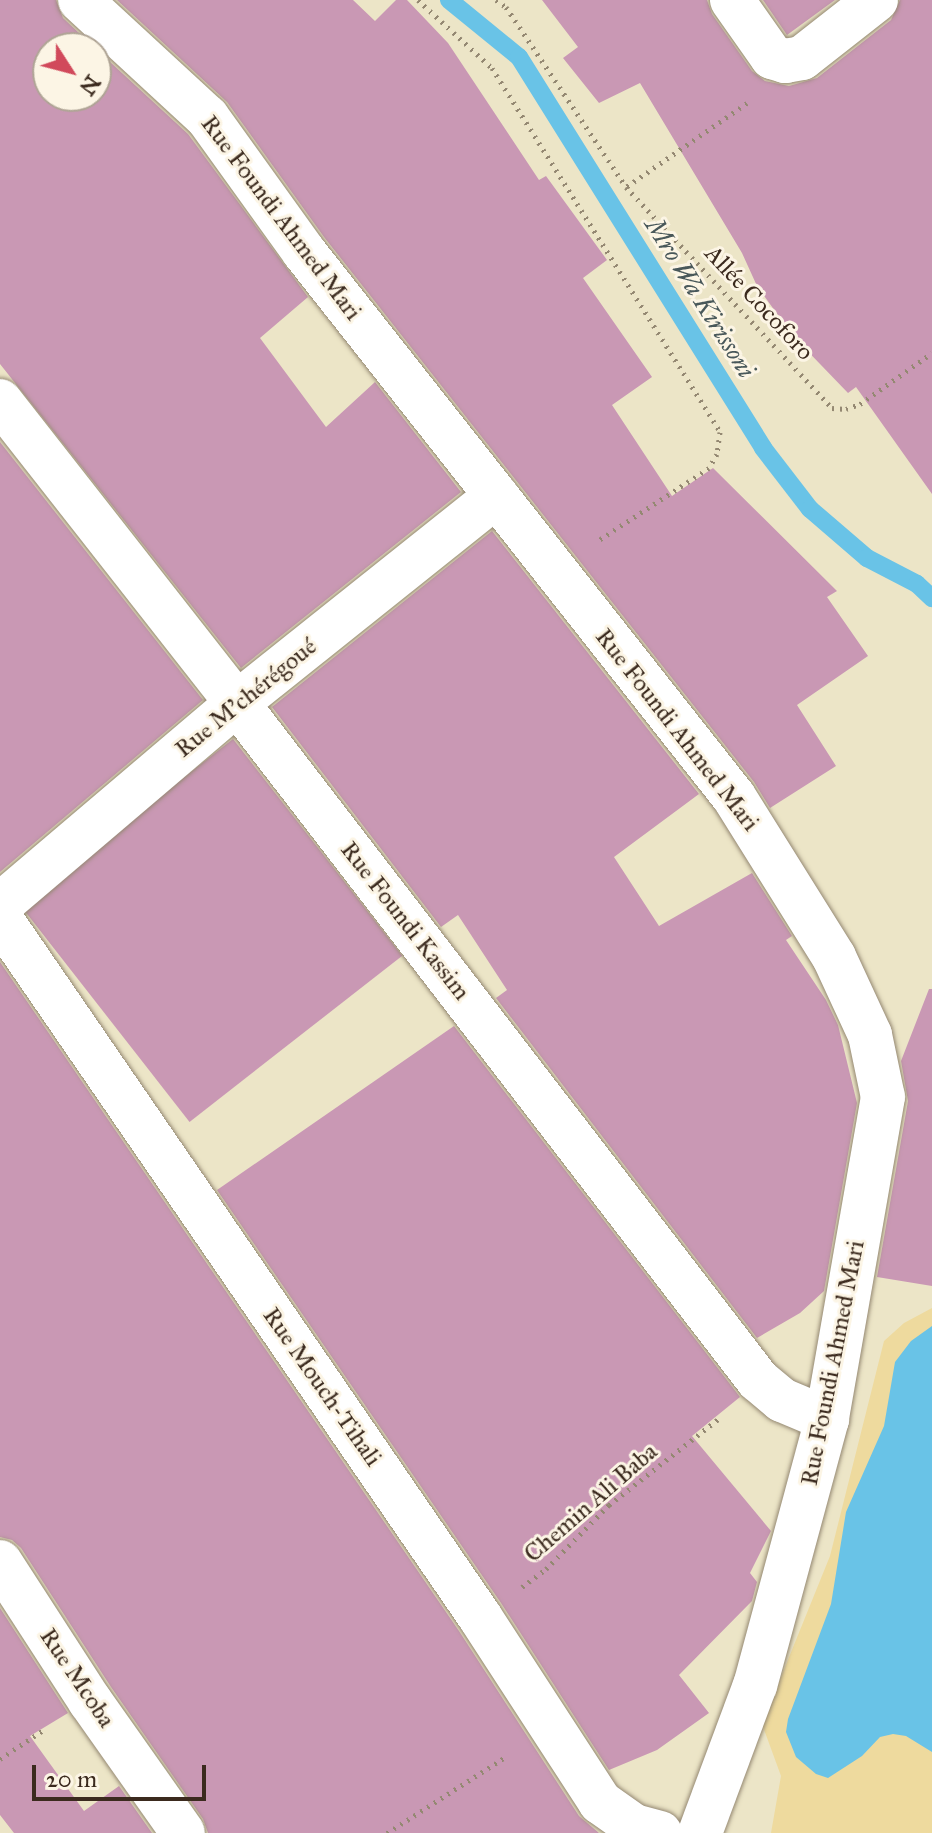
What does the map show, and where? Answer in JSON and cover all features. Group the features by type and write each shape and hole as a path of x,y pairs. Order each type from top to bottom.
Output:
{"street":[{"name":"Rue Foundi Ahmed Mari","path":"80,0 207,117 304,252 734,797 834,957 870,1035 883,1097 827,1419 755,1685 700,1833"},
{"path":"732,0 772,57 785,61 802,58 876,0"},
{"name":"Rue Foundi Kassim","path":"0,401 237,703 758,1380 782,1400 827,1419"},
{"name":"Rue M'chérégoué","path":"0,905 237,703 496,496"},
{"name":"Rue Mouch-Tihali","path":"0,918 480,1617 600,1802 634,1826 660,1833"},
{"name":"Rue Mcoba","path":"0,1562 90,1701 183,1833"}],"path":[{"path":"418,0 492,68 720,432 717,454 709,468 552,570"},
{"path":"496,0 506,7 626,187 780,80 772,57"},
{"name":"Allée Cocoforo","path":"626,187 832,408 846,409 860,404 932,353"},
{"name":"Chemin Ali Baba","path":"480,1617 546,1569 609,1505 733,1408 758,1380"},
{"path":"387,1833 552,1727"}],"sand":[{"path":"932,1308 932,1833 771,1833 781,1776 762,1724 830,1556 884,1341 904,1323"}],"water":[{"path":"932,1326 932,1752 906,1736 893,1734 880,1737 862,1756 828,1778 816,1774 796,1757 786,1732 788,1719 831,1604 846,1512 884,1426 895,1362 911,1341"}],"building":[{"path":"0,0 56,0 63,18 78,32 32,32 32,112 112,112 112,64 188,134 308,297 260,338 326,427 375,382 461,492 241,668 0,364"},
{"path":"117,0 353,0 375,21 396,0 407,0 448,43 539,180 546,176 607,260 583,278 652,377 612,405 672,496 713,468 837,591 827,597 868,656 797,705 836,766 770,808 754,782 324,237 227,102"},
{"path":"542,0 707,0 712,14 752,71 765,81 789,86 817,78 891,20 900,0 932,0 932,494 856,387 848,393 793,336 757,286 742,253 640,83 599,103 563,58 578,47"},
{"path":"763,0 835,0 787,35"},
{"path":"0,442 203,700 0,872"},
{"path":"492,531 699,794 614,857 659,926 752,873 792,936 786,940 826,1000 838,1025 857,1103 824,1291 800,1313 757,1338 496,998 507,990 458,915 441,927 272,707"},
{"path":"233,739 402,956 190,1122 20,905"},
{"path":"0,962 459,1631 579,1816 599,1833 208,1833 203,1819 111,1687 21,1548 12,1540 0,1537"},
{"path":"929,989 932,989 932,1286 877,1277 908,1101 901,1061"},
{"path":"454,1026 740,1397 692,1436 771,1531 750,1573 757,1582 752,1601 679,1675 709,1713 657,1750 609,1770 501,1603 217,1190"},
{"path":"0,1608 68,1713 30,1736 84,1811 119,1786 152,1833 14,1833 0,1815"}],"waterway":[{"name":"Mro Wa Kirissoni","path":"449,0 519,57 763,448 810,509 867,558 917,584 932,598"}]}
